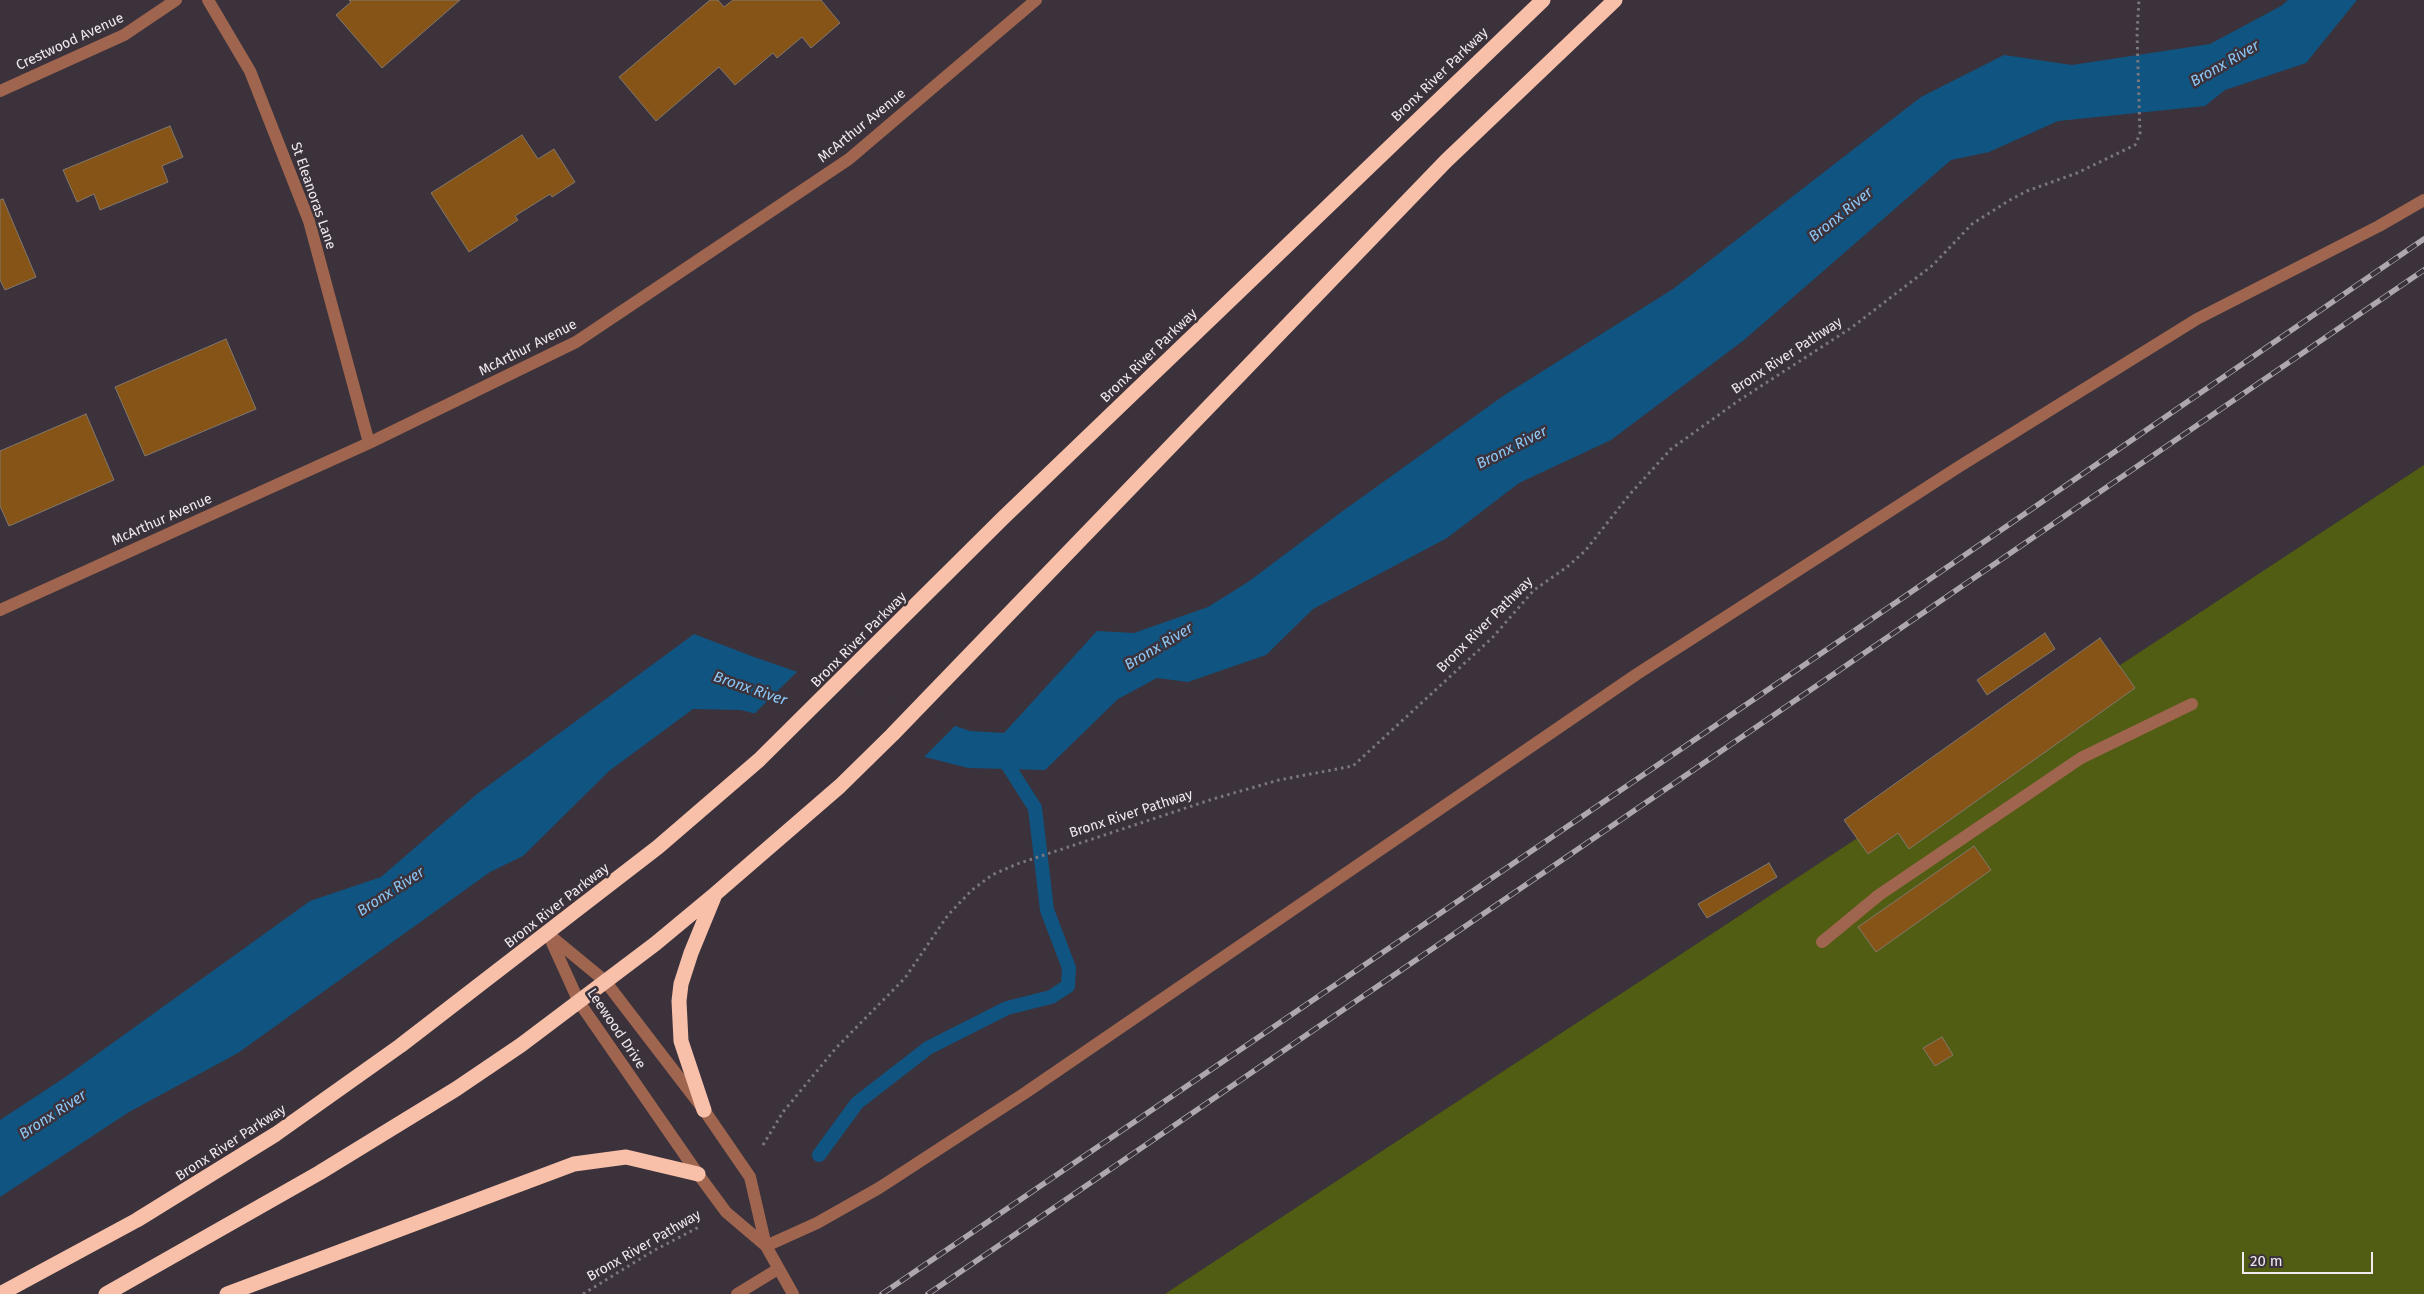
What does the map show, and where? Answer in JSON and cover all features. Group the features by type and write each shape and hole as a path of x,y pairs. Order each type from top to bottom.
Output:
{"highway":[{"name":"Bronx River Parkway","path":"0,1294 137,1220 276,1134 392,1052 548,934 658,847 759,760 855,668 1003,518 1543,0"},
{"path":"106,1294 389,1132 521,1045 579,1002 714,895 840,786 933,694 1446,161 1615,0"},
{"path":"704,1110 681,1041 679,1000 681,984 691,953 714,895"},
{"path":"227,1294 574,1164 626,1157 698,1174"}],"street":[{"name":"Crestwood Avenue","path":"0,91 124,35 176,0"},
{"name":"St Eleanoras Lane","path":"208,0 250,72 309,221 368,443"},
{"name":"McArthur Avenue","path":"0,610 368,443 576,342 849,159 1036,0"},
{"path":"766,1246 818,1223 879,1188 1009,1103 1637,674 1960,466 2197,319 2379,226 2424,200"},
{"path":"1822,942 1879,895 2081,758 2192,704"},
{"name":"Leewood Drive","path":"548,934 579,1002 698,1174 726,1212 766,1246"},
{"name":"Leewood Drive","path":"548,934 605,981 704,1110 750,1177 766,1246 792,1294"},
{"path":"737,1294 778,1268"}],"path":[{"name":"Bronx River Pathway","path":"760,1150 783,1112 836,1048 905,978 948,915 972,890 992,875 1059,849 1213,798 1279,780 1353,766 1493,637 1534,590 1568,567 1585,551 1630,494 1671,449 1738,401 1851,328 1933,265 1972,224 2027,191 2077,174 2121,154 2135,145 2140,134 2137,33 2139,0"},
{"name":"Bronx River Pathway","path":"583,1294 652,1251 700,1226"}],"green space":[{"path":"2424,465 2424,1294 1165,1294"}],"water":[{"name":"Bronx River","path":"2288,0 2357,0 2306,63 2225,90 2205,106 2058,121 1989,152 1951,160 1744,340 1611,440 1519,483 1447,538 1313,609 1266,655 1188,682 1157,678 1118,699 1045,770 968,768 741,710 693,709 609,771 523,856 490,872 238,1053 129,1112 0,1197 0,1120 64,1078 310,901 381,877 477,794 694,634 754,657 970,731 1004,733 1097,631 1134,633 1208,607 1248,582 1340,513 1503,396 1673,289 1921,97 2004,55 2072,65 2210,44 2281,6"}],"pier":[{"path":"799,670 957,724 922,759 753,715"}],"building":[{"path":"349,0 460,0 382,68 336,15 351,2"},
{"path":"710,0 718,0 724,7 733,0 821,0 840,23 811,48 802,37 777,58 773,53 735,85 719,67 656,121 619,77"},
{"path":"170,126 183,157 162,166 168,182 100,210 94,194 77,202 63,170"},
{"path":"522,135 538,159 554,149 575,182 552,197 550,194 515,216 518,220 469,252 431,193"},
{"path":"3,199 36,277 5,290 0,280 0,200"},
{"path":"226,339 256,409 145,456 115,387"},
{"path":"86,414 114,480 9,526 0,506 0,451"},
{"path":"2045,633 2055,649 1987,695 1977,680"},
{"path":"2100,638 2135,688 1909,849 1898,833 1868,854 1844,820"},
{"path":"1974,846 1991,870 1876,952 1858,927"},
{"path":"1769,863 1777,877 1707,918 1698,904"},
{"path":"1942,1037 1953,1055 1935,1066 1923,1048"}],"waterway":[{"path":"819,1155 857,1103 928,1048 1007,1008 1051,997 1068,986 1069,968 1047,910 1035,808 1000,753"}],"railway":[{"path":"882,1294 1898,601 2424,239"},
{"path":"928,1294 2424,270"}]}
